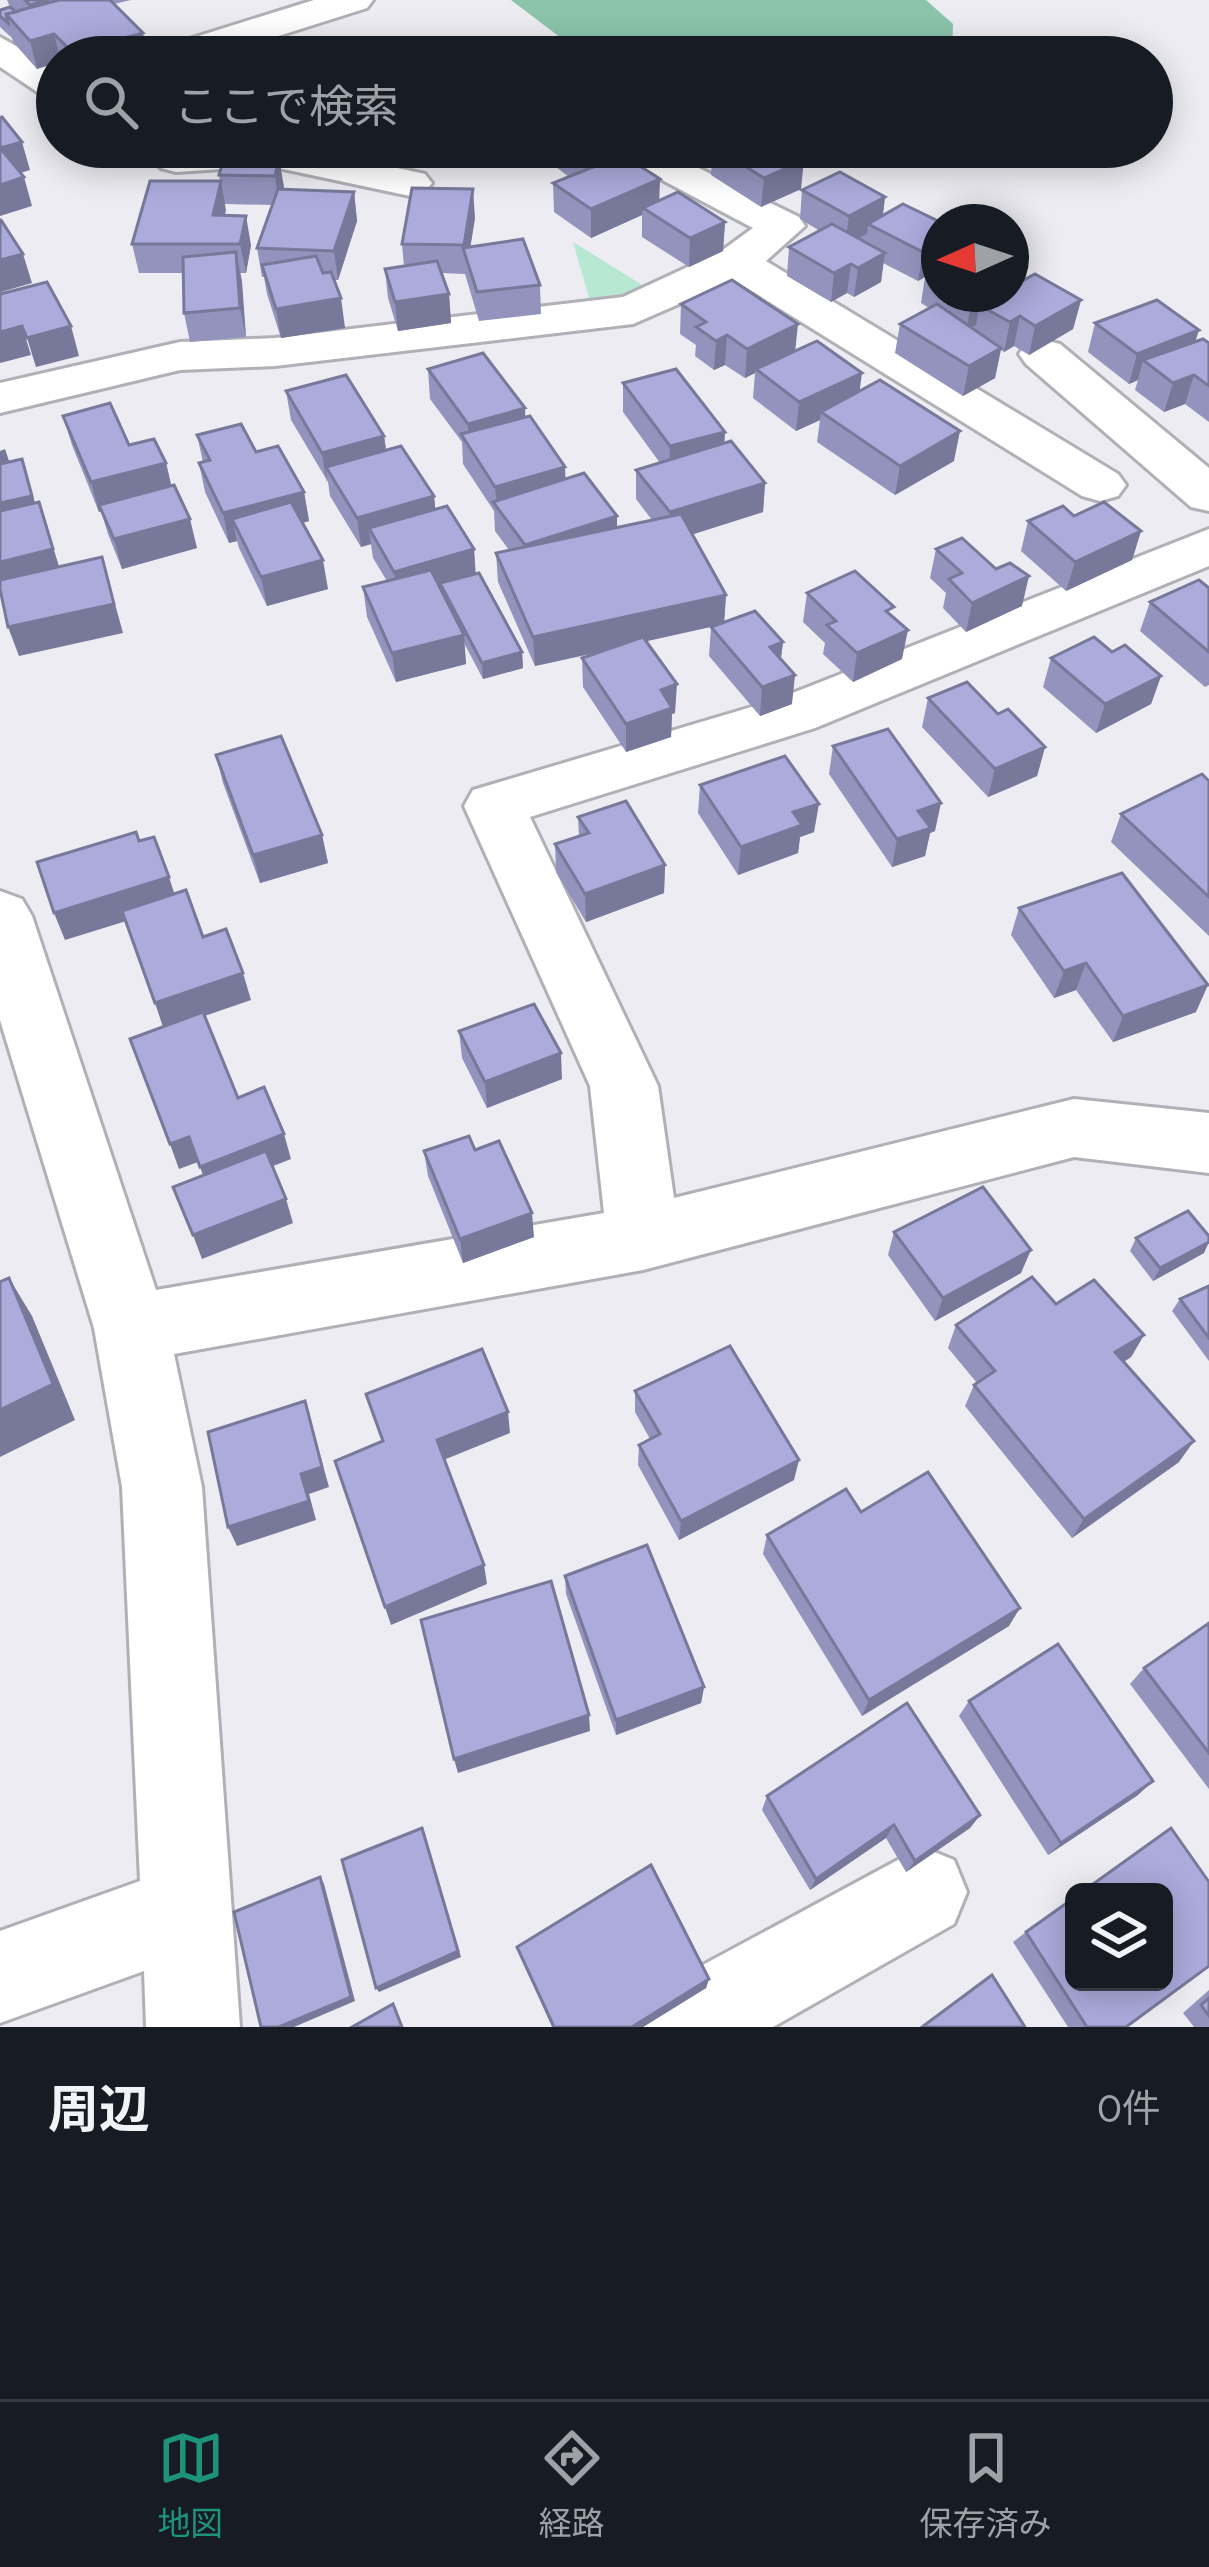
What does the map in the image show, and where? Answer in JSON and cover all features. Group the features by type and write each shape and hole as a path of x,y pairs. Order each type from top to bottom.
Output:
{"street":[{"path":"238,36 354,0"},
{"path":"0,50 36,73"},
{"path":"0,97 36,89"},
{"path":"340,168 410,183"},
{"path":"0,398 180,356 275,352 633,310 736,262 783,226 672,168"},
{"path":"736,262 1100,485"},
{"path":"1043,355 1209,495"},
{"path":"643,1238 625,1086 494,806 795,714 1209,546"},
{"path":"0,916 130,1328 163,1486 193,2027"},
{"path":"130,1328 643,1238 1074,1128 1209,1143"},
{"path":"682,2027 922,1892"},
{"path":"0,1977 188,1909"}],"green space":[{"path":"511,0 926,0 953,24 953,36 558,36"},
{"path":"573,242 660,296 594,315"}],"building":[{"path":"59,0 110,0 143,33 54,34 30,41 6,14"},
{"path":"10,7 16,12 6,14 8,23 0,10"},
{"path":"2,117 22,142 0,148"},
{"path":"0,148 24,177 0,185"},
{"path":"221,168 277,168 275,176 219,175"},
{"path":"590,168 643,168 660,179 591,209 553,183"},
{"path":"748,168 786,168 764,178"},
{"path":"840,172 885,197 849,216 802,190"},
{"path":"150,181 221,181 213,215 246,216 240,244 132,244"},
{"path":"412,188 473,189 464,245 402,244"},
{"path":"278,189 354,192 334,251 257,248"},
{"path":"678,192 725,222 690,238 643,208"},
{"path":"903,204 921,213 921,251 868,224"},
{"path":"1,220 23,254 0,260"},
{"path":"832,224 885,253 858,268 851,264 834,273 789,247"},
{"path":"523,239 540,285 477,292 463,248"},
{"path":"236,252 240,308 184,313 183,257"},
{"path":"316,256 323,273 331,272 341,298 276,309 262,265"},
{"path":"437,261 449,294 395,302 385,269"},
{"path":"1035,274 1081,300 1035,326 1020,316 1010,322 992,312 1029,312 1029,277"},
{"path":"732,280 798,324 747,349 727,335 716,341 696,327 706,322 681,304"},
{"path":"47,282 71,326 27,338 22,326 0,332 0,294"},
{"path":"1157,300 1199,330 1137,354 1095,323"},
{"path":"922,312 949,312 1001,348 969,366 900,324"},
{"path":"1203,339 1209,343 1209,386 1194,375 1173,383 1143,360"},
{"path":"817,341 862,373 799,402 756,369"},
{"path":"483,353 525,408 468,424 428,369"},
{"path":"676,369 725,432 670,446 623,383"},
{"path":"346,375 384,436 322,453 286,391"},
{"path":"880,380 960,431 900,466 821,412"},
{"path":"110,403 129,445 154,439 166,463 91,482 63,416"},
{"path":"530,416 565,467 495,487 461,434"},
{"path":"241,424 256,452 278,446 304,492 223,513 199,463 210,460 197,435"},
{"path":"731,441 765,483 670,512 636,470"},
{"path":"401,446 434,496 357,518 326,467"},
{"path":"22,459 32,496 0,503 0,464"},
{"path":"584,473 617,516 525,545 493,502"},
{"path":"174,485 190,519 114,539 99,505"},
{"path":"39,502 53,549 0,562 0,511"},
{"path":"291,502 323,560 261,577 232,519"},
{"path":"1104,502 1141,531 1075,562 1028,521 1063,506 1074,516"},
{"path":"447,506 474,549 394,572 369,528"},
{"path":"681,514 726,595 533,637 496,553"},
{"path":"962,538 996,569 1010,563 1029,576 972,603 949,579 962,573 936,549"},
{"path":"102,557 114,604 8,627 0,580"},
{"path":"431,570 464,635 392,653 363,587"},
{"path":"855,571 894,607 886,611 908,630 857,653 827,625 836,621 807,593"},
{"path":"479,573 522,652 482,663 440,583"},
{"path":"1199,580 1209,588 1209,652 1150,602"},
{"path":"755,611 783,642 770,647 795,675 762,687 711,627"},
{"path":"643,637 677,684 661,690 672,708 626,724 582,658"},
{"path":"1094,637 1112,652 1125,645 1161,676 1105,704 1051,658"},
{"path":"967,682 998,714 1008,709 1045,747 995,769 928,698"},
{"path":"888,729 941,803 918,811 931,828 897,839 833,746"},
{"path":"281,736 322,835 253,855 216,755"},
{"path":"785,756 819,804 793,812 802,825 741,847 700,785"},
{"path":"1202,774 1209,781 1209,897 1121,814"},
{"path":"626,801 665,865 585,894 555,844 589,833 578,817"},
{"path":"136,832 139,841 154,837 169,877 54,913 37,862"},
{"path":"1122,873 1208,985 1123,1016 1086,963 1064,971 1019,908"},
{"path":"186,890 203,937 226,929 243,973 155,1003 122,911"},
{"path":"534,1004 561,1053 485,1082 459,1031"},
{"path":"203,1012 238,1098 264,1087 284,1134 200,1167 189,1137 170,1144 130,1039"},
{"path":"469,1136 475,1150 499,1141 532,1213 460,1239 424,1151"},
{"path":"266,1151 286,1199 193,1235 173,1187"},
{"path":"983,1187 1031,1250 943,1298 894,1232"},
{"path":"1188,1211 1209,1242 1160,1268 1136,1238"},
{"path":"1032,1277 1056,1304 1094,1280 1144,1335 1115,1352 1194,1441 1084,1519 974,1385 995,1371 956,1325"},
{"path":"9,1278 53,1384 0,1410 0,1282"},
{"path":"1209,1286 1209,1338 1180,1299"},
{"path":"730,1346 799,1460 681,1521 639,1445 660,1434 635,1391"},
{"path":"482,1349 508,1412 437,1440 484,1565 385,1607 335,1461 383,1441 366,1394"},
{"path":"305,1401 322,1467 301,1474 309,1501 228,1527 208,1432"},
{"path":"928,1472 1020,1608 869,1700 767,1535 846,1489 861,1512"},
{"path":"647,1545 704,1687 616,1720 565,1576"},
{"path":"551,1581 589,1715 454,1759 421,1620"},
{"path":"1209,1623 1209,1753 1144,1668"},
{"path":"1058,1644 1153,1781 1061,1843 969,1701"},
{"path":"907,1703 980,1815 915,1861 894,1825 816,1879 767,1796"},
{"path":"422,1828 458,1951 376,1988 342,1860"},
{"path":"1171,1828 1209,1882 1209,1966 1126,2027 1087,2027 1026,1932 1065,1904 1065,1991 1173,1991 1173,1883 1095,1883"},
{"path":"651,1865 709,1979 632,2027 554,2027 517,1947"},
{"path":"320,1877 351,1997 279,2027 261,2027 234,1912"},
{"path":"992,1975 1025,2027 922,2027"},
{"path":"393,2004 402,2027 352,2027"}]}
